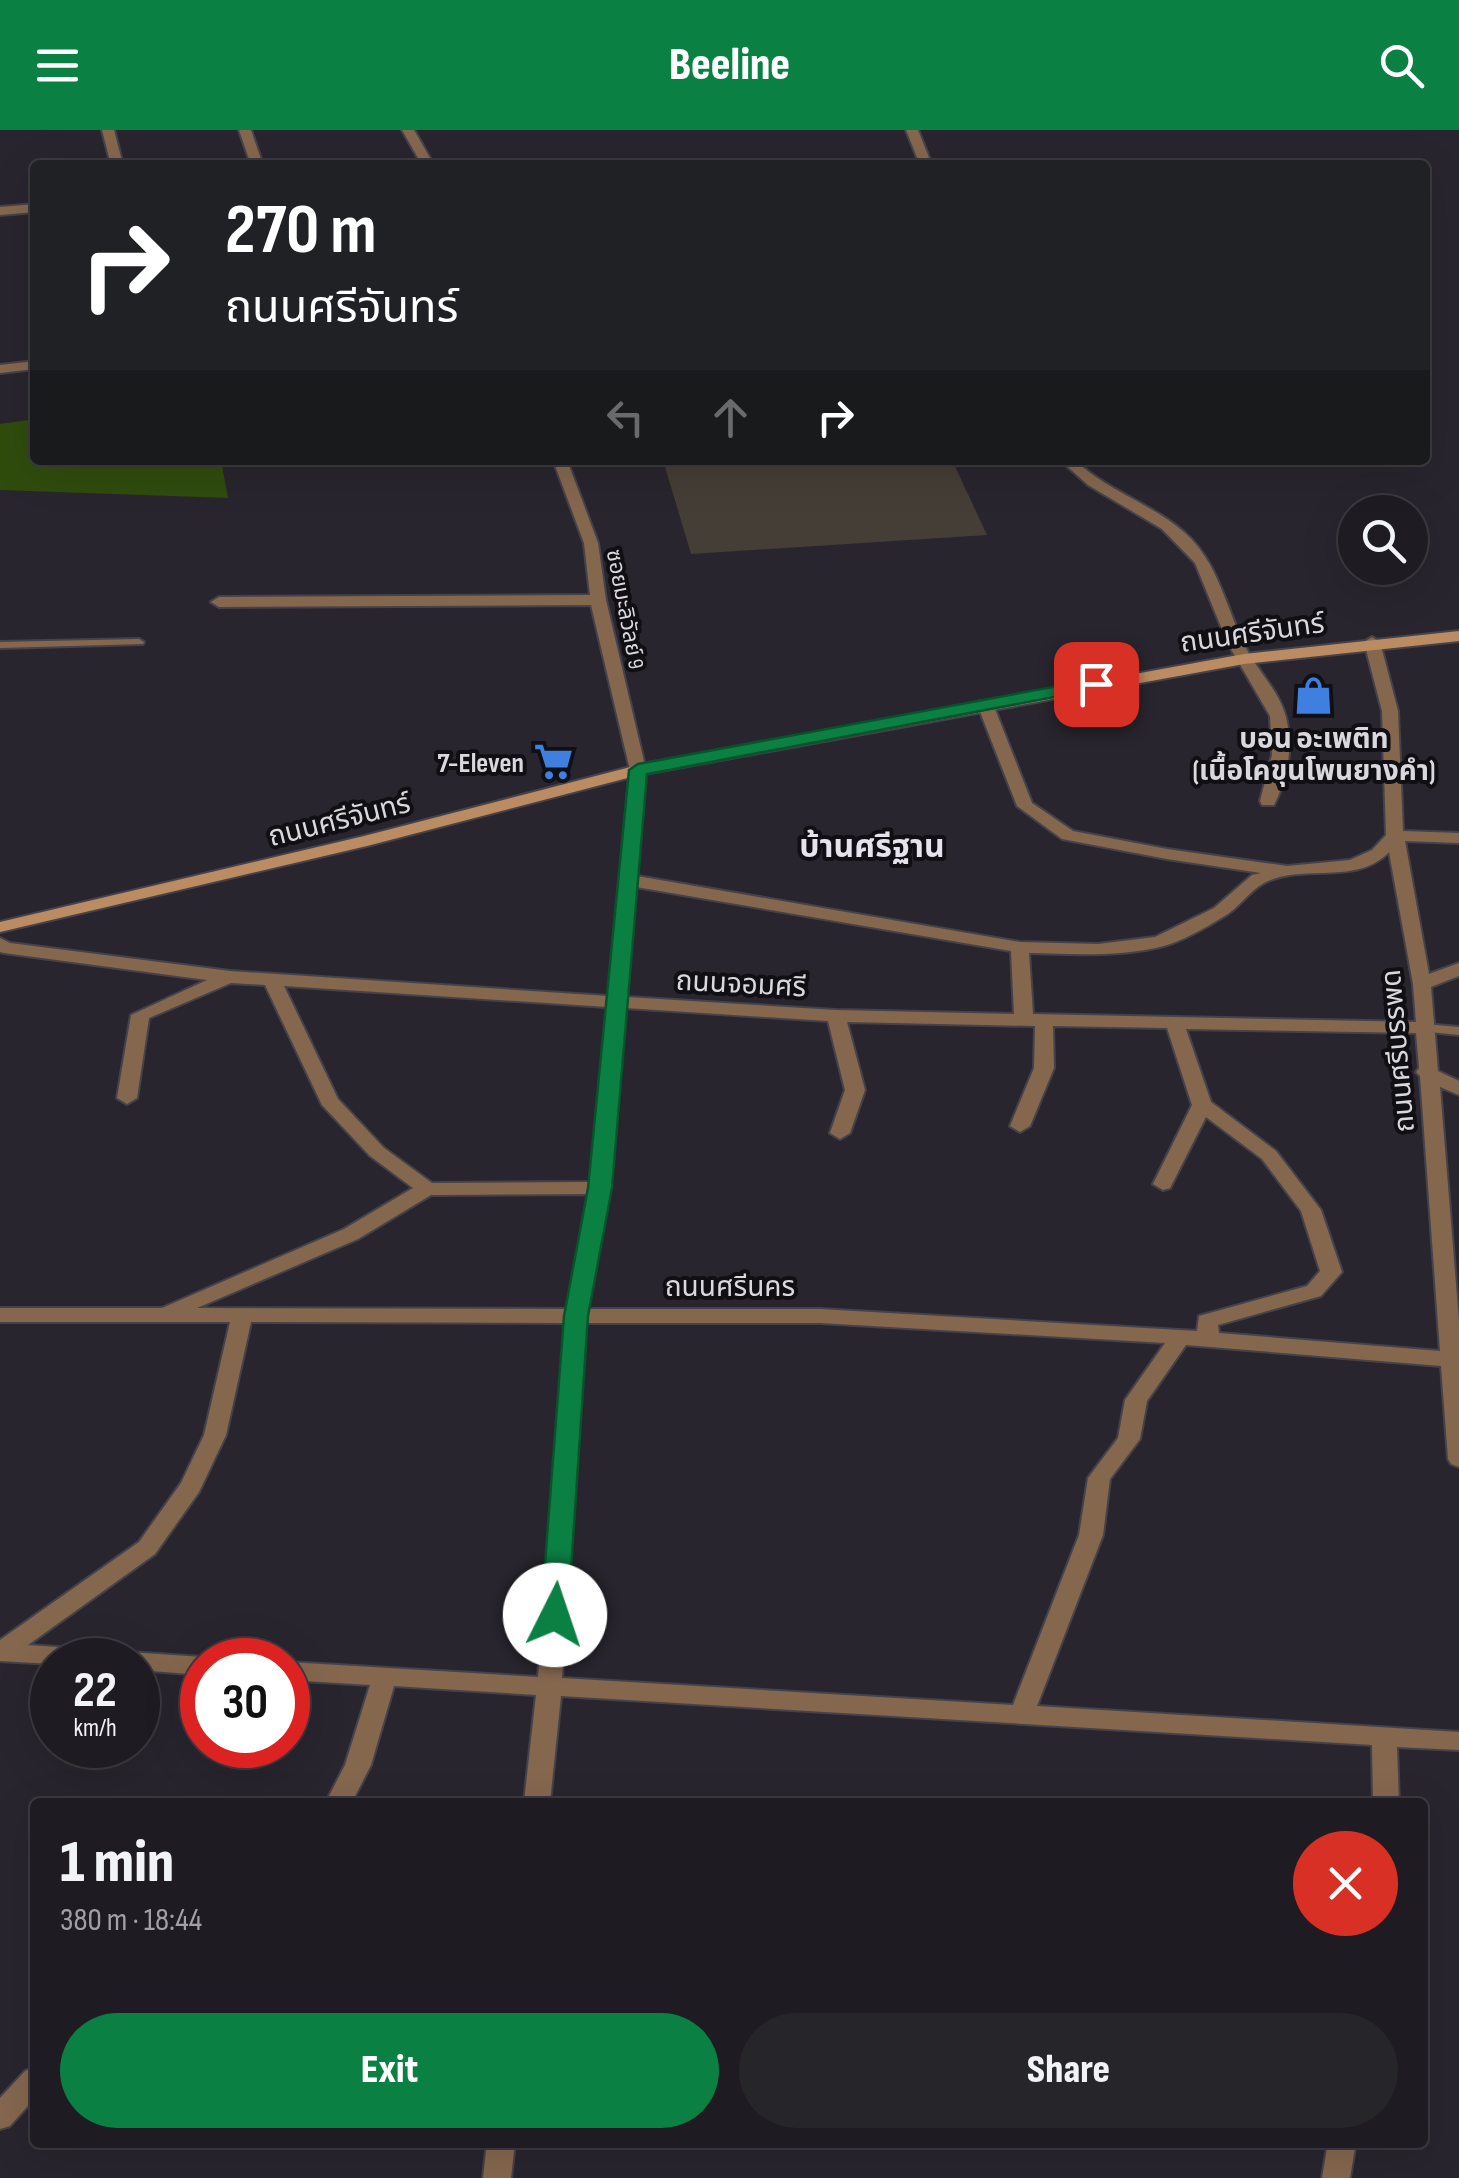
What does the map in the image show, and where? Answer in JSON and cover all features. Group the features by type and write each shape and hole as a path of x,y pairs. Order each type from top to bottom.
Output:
{"main road":[{"name":"ถนนศรีจันทร์","path":"0,927 366,841 638,770 1244,659 1372,642 1459,636"}],"street":[{"path":"108,130 116,160"},
{"path":"244,130 256,160"},
{"path":"408,130 425,160"},
{"path":"912,130 924,160"},
{"path":"0,210 30,208"},
{"path":"0,368 30,365"},
{"name":"ซอยมะลิวัลย์ 9","path":"537,1798 576,1316 600,1188 638,770 598,600 592,543 562,465"},
{"path":"1072,465 1087,481 1161,520 1192,548 1244,659 1272,698 1280,722 1282,756 1268,801"},
{"path":"219,602 598,600"},
{"name":"ถนนศรีบรรพด","path":"1372,642 1390,711 1395,836 1422,984 1426,1072 1455,1359 1459,1458"},
{"path":"985,704 1026,806 1054,828 1068,835 1130,848 1287,871"},
{"path":"628,880 1020,947 1098,949 1159,942 1220,912 1258,879 1287,871 1354,865 1378,854 1395,836 1459,838"},
{"path":"1020,947 1044,1068 1020,1126"},
{"name":"ถนนจอมศรี","path":"1,950 230,977 836,1016 1424,1028"},
{"path":"1422,984 1459,969"},
{"path":"127,1098 140,1015 230,977"},
{"path":"272,980 328,1101 377,1152 428,1189"},
{"path":"836,1016 855,1090 840,1133"},
{"path":"1174,1022 1202,1105 1268,1155 1311,1210 1330,1272 1314,1291 1207,1321 1209,1340"},
{"path":"1426,1072 1459,1088"},
{"path":"1164,1184 1202,1105"},
{"path":"163,1315 351,1234 428,1189 600,1188"},
{"name":"ถนนศรีนคร","path":"0,1314 820,1316 1180,1337 1455,1359"},
{"path":"0,1652 147,1548 191,1486 215,1435 242,1315"},
{"path":"1022,1714 1091,1534 1098,1478 1129,1439 1136,1400 1180,1337"},
{"path":"0,1652 30,1654"},
{"path":"310,1673 1459,1741"},
{"path":"340,1798 358,1764 384,1678"},
{"path":"1384,1737 1386,1798"},
{"path":"0,2117 30,2084"},
{"path":"497,2178 500,2148"},
{"path":"1336,2178 1341,2148"}],"lane":[{"path":"0,644 140,642"},
{"path":"1424,1028 1459,1031"}],"green space":[{"path":"30,420 30,465 222,465 228,498 0,490 0,424"}],"building":[{"path":"664,465 954,465 987,535 691,554"}],"place":[{"name":"บอน อะเพติท (เนื้อโคขุนโพนยางคำ)","path":"1314,695"},
{"name":"7-Eleven","path":"554,762"}],"district":[{"name":"บ้านศรีฐาน","path":"872,846"}],"route":[{"path":"555,1615 576,1316 600,1188 638,770 1096,684"}]}
